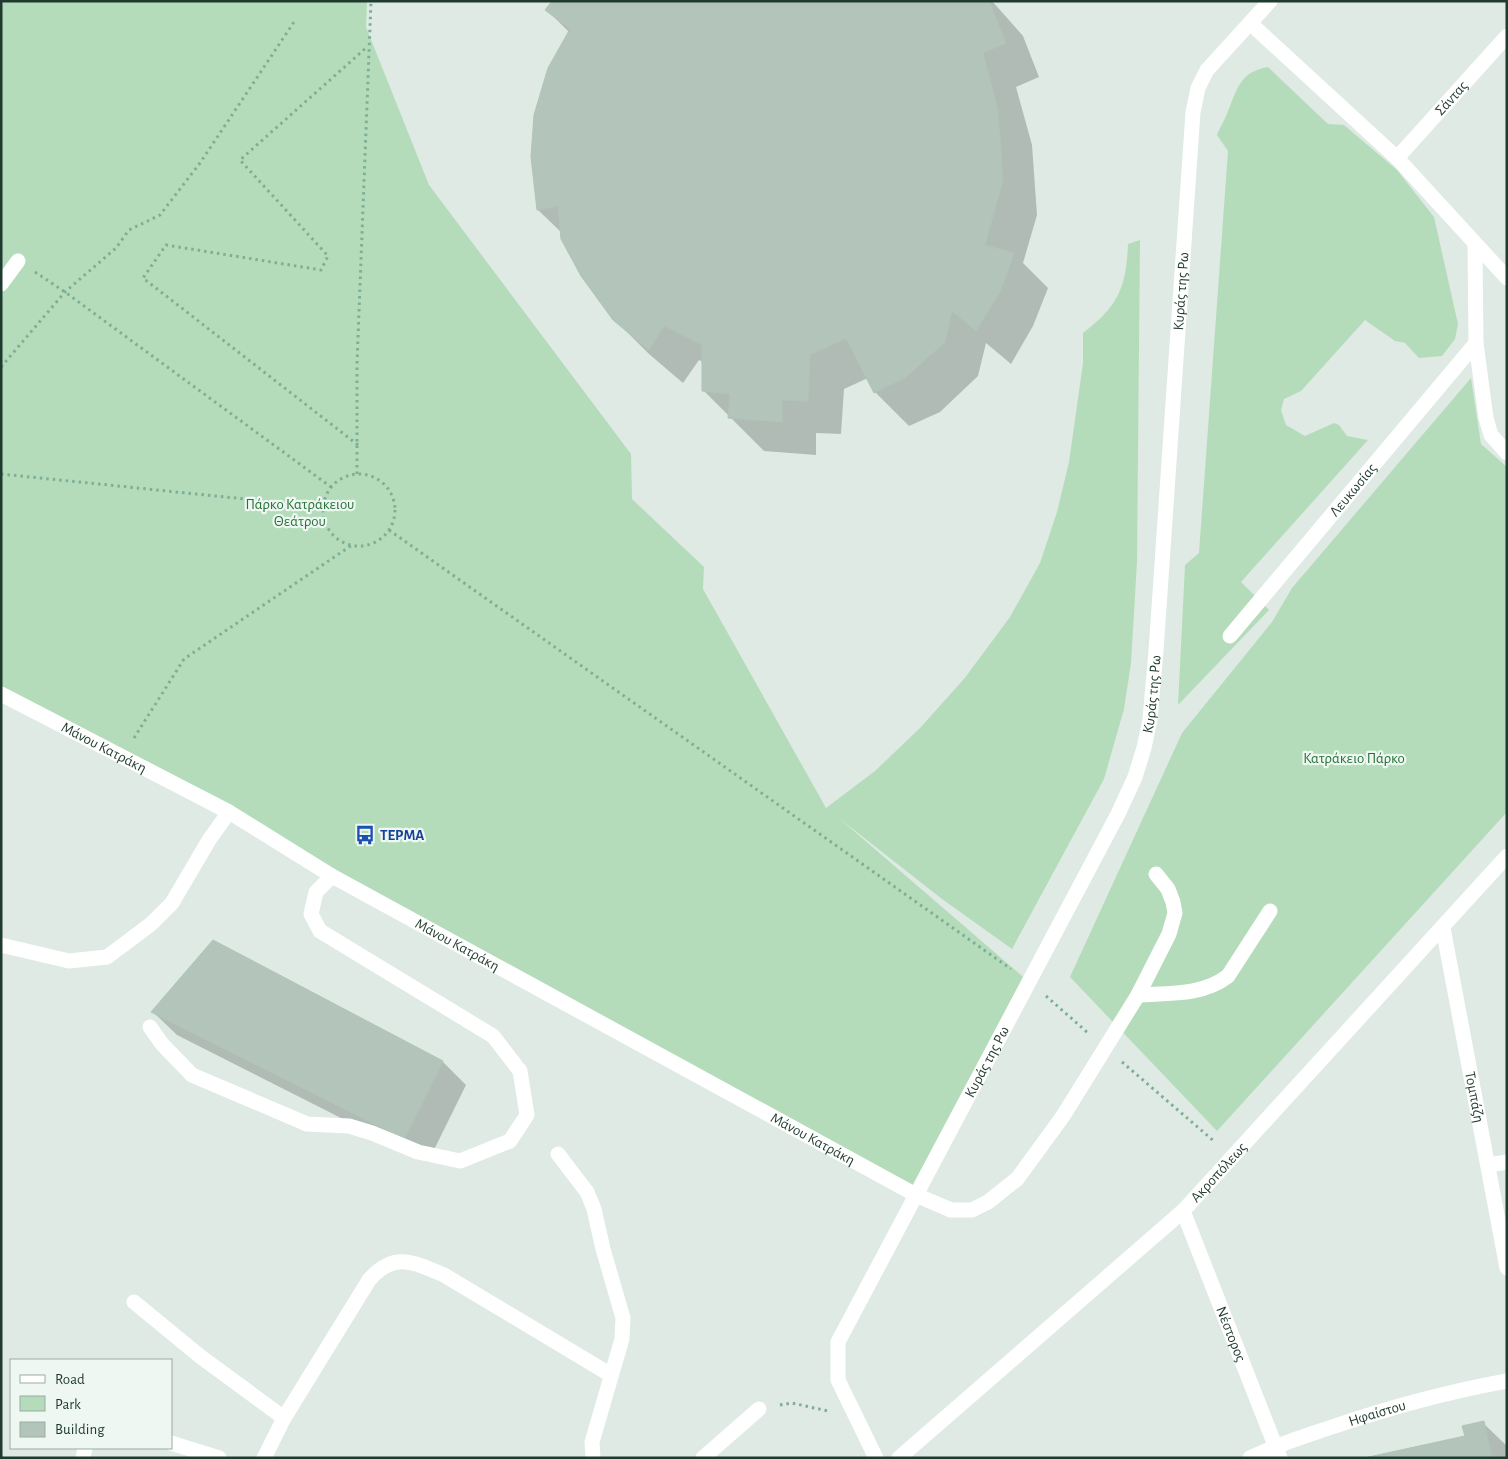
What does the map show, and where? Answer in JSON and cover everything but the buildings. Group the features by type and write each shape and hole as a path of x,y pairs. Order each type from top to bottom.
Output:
{"street":[{"name":"Κυράς της Ρω","path":"858,1418 838,1380 838,1342 1118,814 1135,777 1144,748 1150,719 1156,651 1193,112 1198,88 1207,70 1270,1"},
{"path":"1250,23 1397,158 1475,246 1507,278"},
{"name":"Σάντας","path":"1397,158 1507,36"},
{"path":"1475,246 1476,343 1490,435 1507,453"},
{"path":"1,284 18,261"},
{"name":"Λευκωσίας","path":"1230,636 1476,343"},
{"name":"Μάνου Κατράκη","path":"1,694 229,812 332,876 916,1195 951,1210 972,1210 988,1202 1017,1179 1063,1116 1138,995 1169,934 1175,913 1168,889 1156,874"},
{"path":"1,945 69,961 106,957 151,924 172,903 214,833 229,812"},
{"name":"Ακροπόλεως","path":"899,1458 1183,1211 1507,856"},
{"path":"150,1027 162,1044 192,1075 307,1124 349,1126 372,1133 418,1152 460,1162 510,1141 527,1115 520,1071 493,1036 320,931 311,914 316,892 332,876"},
{"path":"1138,995 1205,990 1218,984 1228,976 1270,911"},
{"name":"Τομπάζη","path":"1443,928 1507,1268"},
{"path":"558,1154 587,1192 594,1209 603,1249 623,1318 622,1340 592,1442 593,1458"},
{"path":"1489,1165 1507,1162"},
{"name":"Νέστορος","path":"1183,1211 1278,1452"},
{"path":"264,1458 284,1418 369,1280 380,1267 397,1261 414,1263 444,1275 533,1326 611,1375"},
{"path":"134,1302 202,1357 284,1418"},
{"name":"Ηφαίστου","path":"1250,1458 1278,1452 1408,1403 1457,1390 1507,1381"},
{"path":"703,1458 759,1409"},
{"path":"858,1418 876,1458"},
{"path":"172,1443 219,1458"}],"path":[{"path":"357,474 357,364 370,1"},
{"path":"1,367 65,292 116,248 129,230 160,215 200,163 296,18"},
{"path":"358,445 143,278 166,246 321,270 328,256 240,160 367,47"},
{"path":"18,261 65,292 331,487"},
{"path":"1,474 323,507"},
{"path":"357,474 378,479 390,492 396,508 389,530 382,538 371,544 352,545 336,537 328,528 323,507 331,487 345,477 357,474"},
{"path":"389,530 1029,982 1232,1157"},
{"path":"122,756 184,658 352,545"},
{"path":"759,1409 792,1403 858,1418"}],"green space":[{"name":"Πάρκο Κατράκειου Θεάτρου","path":"1,1 367,1 366,27 429,185 631,454 632,499 704,567 703,589 826,808 875,771 920,728 964,679 1010,617 1040,563 1057,512 1069,462 1083,363 1083,333 1105,314 1112,305 1122,285 1128,244 1140,240 1137,562 1131,663 1124,709 1104,779 1012,949 942,899 840,819 1029,982 916,1195 1,694"},
{"path":"1268,67 1328,124 1344,125 1397,170 1434,217 1458,324 1455,339 1442,356 1419,358 1405,343 1395,341 1365,320 1301,391 1284,399 1281,410 1286,425 1305,436 1334,423 1339,425 1347,436 1368,440 1241,582 1269,610 1178,705 1185,565 1199,553 1228,151 1217,135 1240,83 1258,69"},
{"name":"Κατράκειο Πάρκο","path":"1471,378 1481,444 1507,467 1507,812 1217,1131 1070,977 1182,733 1272,622 1292,588"}],"place":[{"name":"ΤΕΡΜΑ","path":"365,835"}]}
